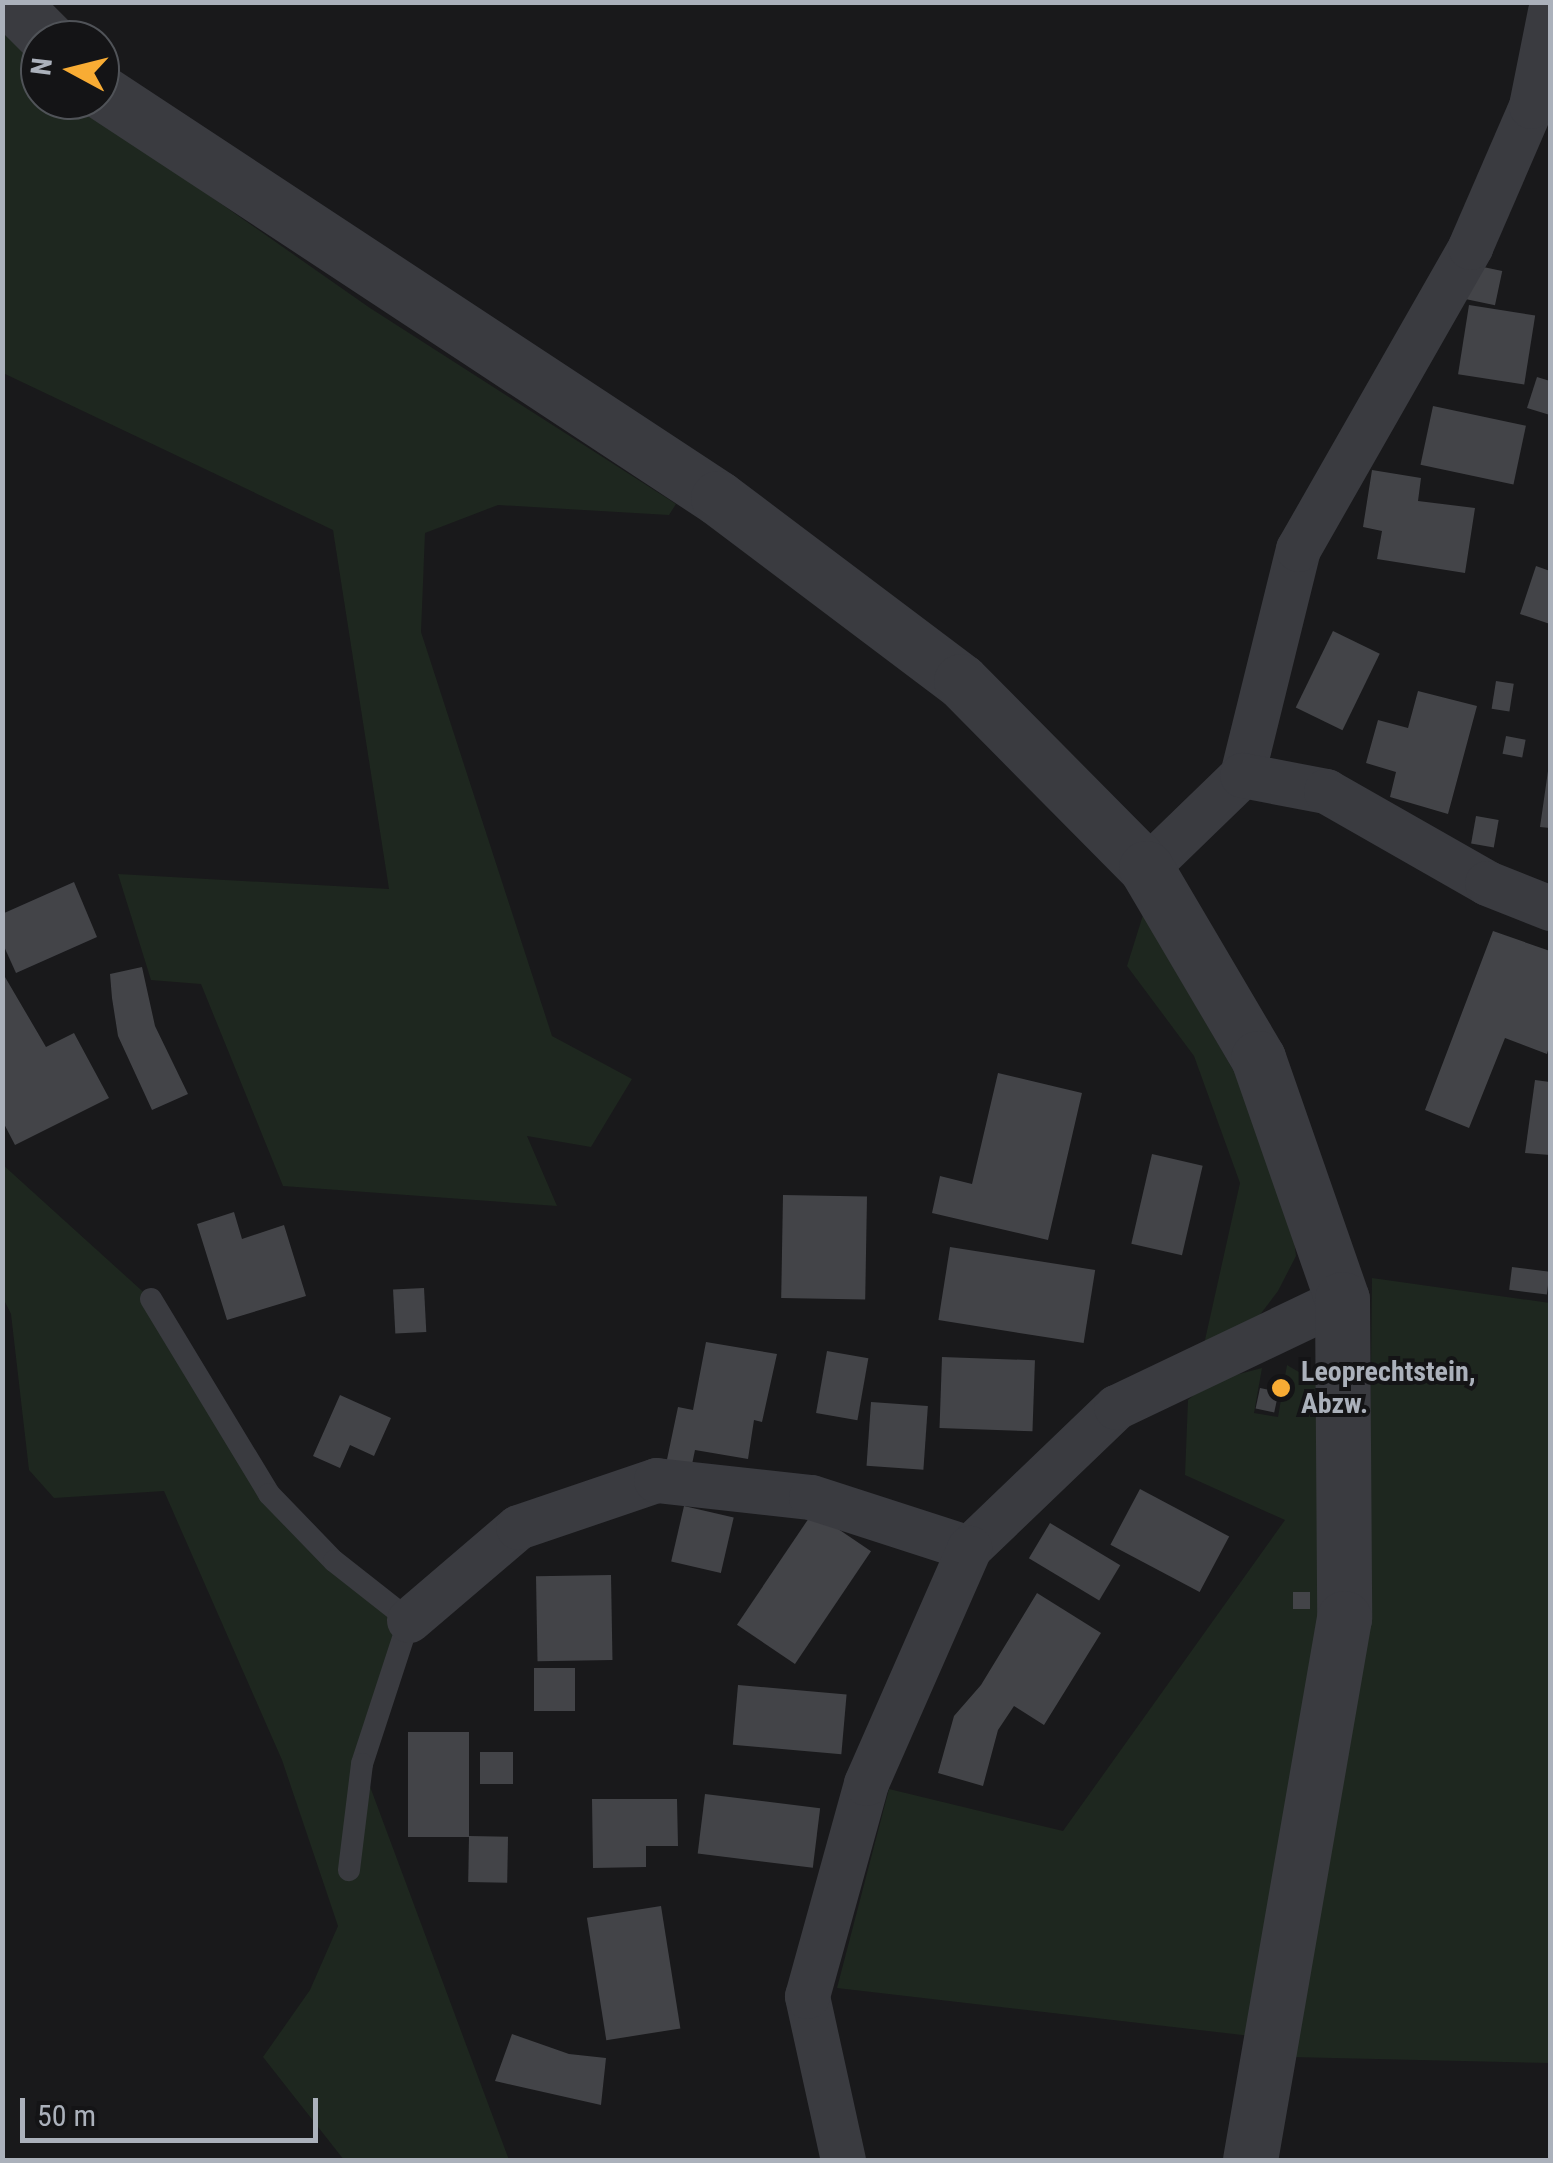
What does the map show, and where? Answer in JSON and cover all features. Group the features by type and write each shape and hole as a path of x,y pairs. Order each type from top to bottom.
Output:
{"street":[{"path":"10,2 28,20"},
{"path":"1146,868 1242,776 1298,549 1470,247 1531,106 1550,10"},
{"path":"120,104 733,509 962,681 1146,868 1258,1058 1342,1299 1344,1618 1250,2160"},
{"path":"1242,776 1326,792 1487,883 1550,908"},
{"path":"843,2160 807,1996 866,1783 968,1548 1116,1407 1342,1299"},
{"path":"409,1620 518,1527 656,1480 811,1497 968,1548"}],"lane":[{"path":"151,1299 269,1494 334,1561 409,1620 362,1764 349,1870"}],"shaded area":[{"path":"3,27 20,41 20,120 114,120 177,173 370,308 676,504 669,515 498,505 425,533 421,632 552,1036 632,1079 591,1147 527,1136 557,1206 283,1186 201,984 151,980 118,874 389,889 333,530 3,373"},
{"path":"1143,915 1246,1092 1290,1203 1296,1256 1278,1291 1259,1316 1203,1349 1240,1183 1194,1056 1127,966"},
{"path":"2,1164 151,1299 271,1496 409,1620 362,1765 509,2160 344,2160 263,2057 310,1990 338,1926 282,1760 164,1491 54,1498 29,1470 11,1314 3,1298"},
{"path":"1372,1278 1550,1303 1550,2063 1291,2057 1369,1551"},
{"path":"1287,1365 1321,1385 1336,1563 1251,2036 837,1988 889,1789 1063,1831 1285,1520 1185,1475 1188,1400 1209,1382 1262,1368 1254,1413 1278,1417"}],"building":[{"path":"1469,264 1502,271 1495,305 1462,298"},
{"path":"1469,305 1535,315 1524,385 1458,374"},
{"path":"1537,377 1550,381 1550,415 1527,408"},
{"path":"1433,406 1526,426 1513,484 1421,465"},
{"path":"1372,470 1421,478 1418,501 1475,508 1465,573 1377,559 1382,531 1363,527"},
{"path":"1536,566 1550,571 1550,624 1520,614"},
{"path":"1333,631 1380,654 1342,730 1296,707"},
{"path":"1496,681 1514,684 1509,711 1492,709"},
{"path":"1418,691 1477,706 1448,814 1390,797 1396,772 1366,763 1378,720 1408,728"},
{"path":"1506,736 1526,740 1522,757 1503,754"},
{"path":"1550,772 1550,828 1540,827"},
{"path":"1476,816 1499,820 1494,848 1471,844"},
{"path":"74,882 97,937 16,973 2,942 2,914"},
{"path":"1493,931 1550,951 1550,1043 1547,1054 1505,1038 1469,1128 1425,1110"},
{"path":"142,967 155,1026 188,1094 152,1110 118,1036 110,974"},
{"path":"5,977 46,1047 74,1033 109,1098 15,1145 2,1120"},
{"path":"998,1073 1082,1093 1048,1240 932,1213 940,1176 972,1184"},
{"path":"1535,1080 1550,1082 1550,1155 1525,1153"},
{"path":"1152,1154 1203,1166 1182,1255 1131,1244"},
{"path":"783,1195 867,1196 865,1299 781,1298"},
{"path":"234,1212 242,1239 284,1225 306,1296 227,1320 197,1224"},
{"path":"950,1247 1095,1270 1084,1343 938,1320"},
{"path":"1512,1267 1550,1272 1547,1294 1509,1290"},
{"path":"424,1288 426,1332 395,1334 393,1290"},
{"path":"706,1342 777,1354 762,1422 754,1420 748,1459 695,1450 690,1474 665,1469 678,1407 693,1410"},
{"path":"827,1351 868,1358 857,1420 816,1413"},
{"path":"942,1357 1035,1360 1032,1431 940,1428"},
{"path":"1260,1388 1279,1392 1274,1412 1256,1409"},
{"path":"340,1395 391,1418 374,1456 350,1445 340,1468 313,1456"},
{"path":"871,1402 928,1406 923,1470 867,1466"},
{"path":"1140,1489 1229,1536 1200,1592 1110,1545"},
{"path":"684,1506 734,1517 721,1573 671,1562"},
{"path":"813,1512 871,1551 795,1664 737,1625"},
{"path":"1050,1523 1120,1565 1099,1600 1029,1558"},
{"path":"611,1575 612,1660 537,1661 536,1576"},
{"path":"1293,1592 1310,1592 1310,1609 1293,1609"},
{"path":"1037,1593 1101,1633 1044,1725 1014,1706 998,1730 983,1786 938,1773 954,1716 981,1685"},
{"path":"534,1668 575,1668 575,1711 534,1711"},
{"path":"738,1685 847,1694 841,1754 733,1745"},
{"path":"408,1732 469,1732 469,1837 408,1837"},
{"path":"480,1752 513,1752 513,1784 480,1784"},
{"path":"705,1794 820,1808 813,1868 698,1854"},
{"path":"592,1799 677,1799 678,1846 646,1846 646,1867 593,1868"},
{"path":"469,1836 508,1837 507,1883 468,1882"},
{"path":"661,1906 680,2028 606,2040 587,1918"},
{"path":"512,2034 569,2054 606,2058 601,2105 495,2081"}],"place":[{"name":"Leoprechtstein, Abzw.","path":"1281,1388"}]}
